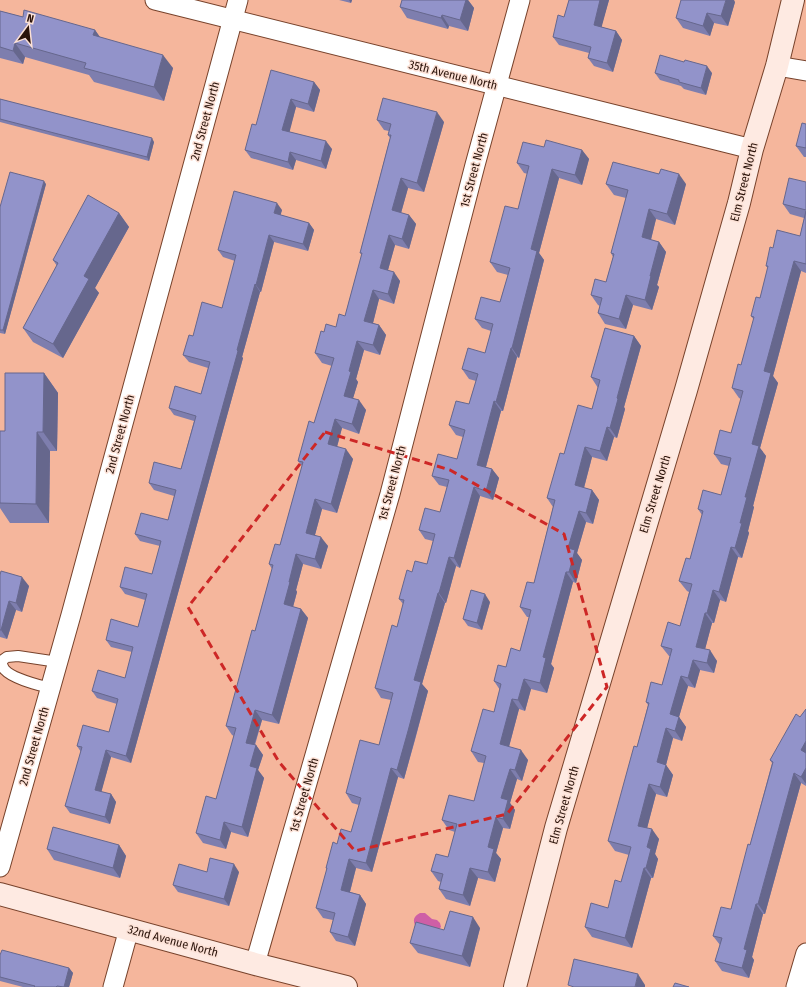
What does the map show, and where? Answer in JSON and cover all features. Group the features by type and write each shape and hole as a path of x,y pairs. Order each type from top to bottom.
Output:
{"street":[{"name":"35th Avenue North","path":"155,0 752,149"},
{"name":"2nd Street North","path":"0,867 58,662 238,0"},
{"name":"1st Street North","path":"255,964 390,494 471,180 520,0"},
{"name":"Elm Street North","path":"515,987 556,828 688,383 739,203 752,149 777,66 793,0"},
{"path":"777,66 806,71"},
{"name":"32nd Avenue North","path":"0,894 255,964 346,987"},
{"path":"113,987 130,930"},
{"path":"796,987 806,953"}],"lane":[{"path":"50,688 22,680 12,675 6,671 0,661 7,657 18,656 58,662"}],"highlighted area":[{"path":"325,432 450,470 564,534 607,687 507,814 355,851 279,762 188,607"}],"shaded area":[{"path":"420,913 425,913 432,919 437,920 441,927 438,930 416,927 414,918"}],"building":[{"path":"402,0 466,0 460,20 442,15 441,18 400,7"},
{"path":"569,0 600,0 594,25 616,31 607,63 588,58 591,47 553,37 558,15 564,17"},
{"path":"681,0 726,0 721,16 707,13 703,26 676,18"},
{"path":"24,10 95,30 93,35 163,55 154,87 84,68 86,63 15,43 13,51 0,47 0,11 23,17"},
{"path":"660,55 684,62 685,60 707,66 701,88 655,73"},
{"path":"271,70 314,82 308,104 291,99 282,130 326,141 321,161 290,152 288,162 245,150 252,124 256,125"},
{"path":"383,98 437,112 417,183 401,178 392,210 409,215 402,239 389,235 380,268 394,272 388,294 373,290 364,321 379,325 373,345 357,341 349,371 351,372 344,396 359,400 352,424 335,419 328,444 346,449 331,504 315,499 306,533 321,537 315,559 296,554 284,604 301,609 272,715 255,710 246,743 256,745 250,766 257,768 242,827 224,822 220,840 196,833 206,796 216,799 236,728 226,726 252,630 255,631 273,565 269,564 275,544 280,545 303,462 298,461 309,421 314,423 334,358 315,353 321,331 324,332 326,324 336,327 339,314 345,316 362,253 360,253 391,135 388,135 391,124 377,120"},
{"path":"0,99 152,138 147,157 0,119"},
{"path":"802,123 806,124 806,148 796,146"},
{"path":"546,140 582,150 575,175 552,169 531,249 537,251 512,348 496,402 494,401 477,465 492,469 486,491 474,487 454,558 449,557 414,680 421,682 408,731 397,770 391,768 366,863 349,859 341,890 360,895 348,937 330,932 335,913 316,908 333,842 337,844 341,829 351,832 361,798 346,793 360,740 379,745 393,693 375,688 392,625 397,627 404,600 399,599 407,570 412,572 415,561 427,564 435,534 419,530 425,508 440,512 449,480 432,476 438,454 457,459 465,430 449,425 456,401 469,404 478,374 462,369 468,348 485,353 493,324 475,319 481,297 500,302 510,268 490,262 505,206 518,209 529,166 517,163 523,142 544,147"},
{"path":"613,162 659,174 661,169 679,174 667,214 649,209 642,237 659,242 645,300 626,295 619,319 598,313 602,298 591,295 595,279 606,282 614,254 611,253 628,190 606,184"},
{"path":"10,172 44,181 3,330 0,330 0,207"},
{"path":"789,178 806,182 806,210 783,204"},
{"path":"234,191 277,203 274,213 309,223 303,244 269,235 126,756 106,750 95,790 111,794 105,817 65,806 82,747 77,746 83,725 109,732 118,699 92,691 98,670 125,678 133,647 106,640 111,619 138,627 147,594 120,587 125,567 152,574 161,541 135,534 141,513 168,520 176,490 149,483 154,462 181,469 196,416 169,408 175,386 201,394 210,362 183,355 189,335 193,336 202,302 222,308 236,255 218,250"},
{"path":"88,195 119,213 84,276 89,279 53,344 23,328 58,263 53,260"},
{"path":"806,211 806,264 794,261 764,371 771,373 752,444 759,446 745,497 747,497 740,523 742,523 735,548 731,547 719,592 713,590 696,647 710,650 707,663 693,660 688,678 681,676 670,714 679,717 675,731 666,728 657,762 666,765 660,787 649,784 638,826 652,829 647,847 651,849 646,868 644,868 625,938 585,927 591,903 608,908 615,880 621,882 631,847 608,841 634,746 637,747 649,703 646,702 651,682 662,685 672,649 661,646 668,622 680,626 692,584 679,581 686,558 690,559 703,511 698,509 703,490 721,495 731,458 714,454 720,430 731,433 743,391 732,388 738,364 741,365 754,317 751,316 756,297 760,298 768,266 766,266 770,247 773,248 777,230 800,236"},
{"path":"605,328 634,336 610,428 607,427 600,451 585,447 575,485 592,490 586,513 579,511 568,548 575,550 569,572 566,572 543,657 546,658 540,683 524,679 518,700 512,699 500,744 521,750 515,770 510,769 501,798 508,800 503,819 496,817 488,847 494,849 488,872 470,868 463,895 439,889 443,874 431,871 436,854 448,857 457,824 442,820 449,795 474,801 486,756 471,751 483,709 494,712 501,684 494,681 498,665 506,667 511,648 520,651 531,610 520,607 527,582 534,583 555,500 547,498 560,453 564,454 578,405 592,409 600,380 591,377"},
{"path":"5,373 44,373 43,432 37,432 36,504 0,503 0,431 5,431"},
{"path":"1,571 22,577 16,603 9,601 0,630 0,575"},
{"path":"471,590 485,594 477,623 463,619"},
{"path":"806,709 806,741 801,750 806,753 806,768 801,777 794,773 744,949 747,950 742,968 715,961 722,938 713,936 721,907 731,909 748,844 750,845 773,762 770,760 796,714 800,717"},
{"path":"53,827 119,845 113,868 47,849"},
{"path":"210,858 234,864 224,899 173,885 179,864 207,872"},
{"path":"450,911 473,917 462,956 410,943 416,922 444,930"},
{"path":"2,950 69,968 64,987 34,987 35,986 0,977 0,955"},
{"path":"574,959 638,974 635,987 574,987 568,985"},
{"path":"675,983 689,987 673,987"}]}
